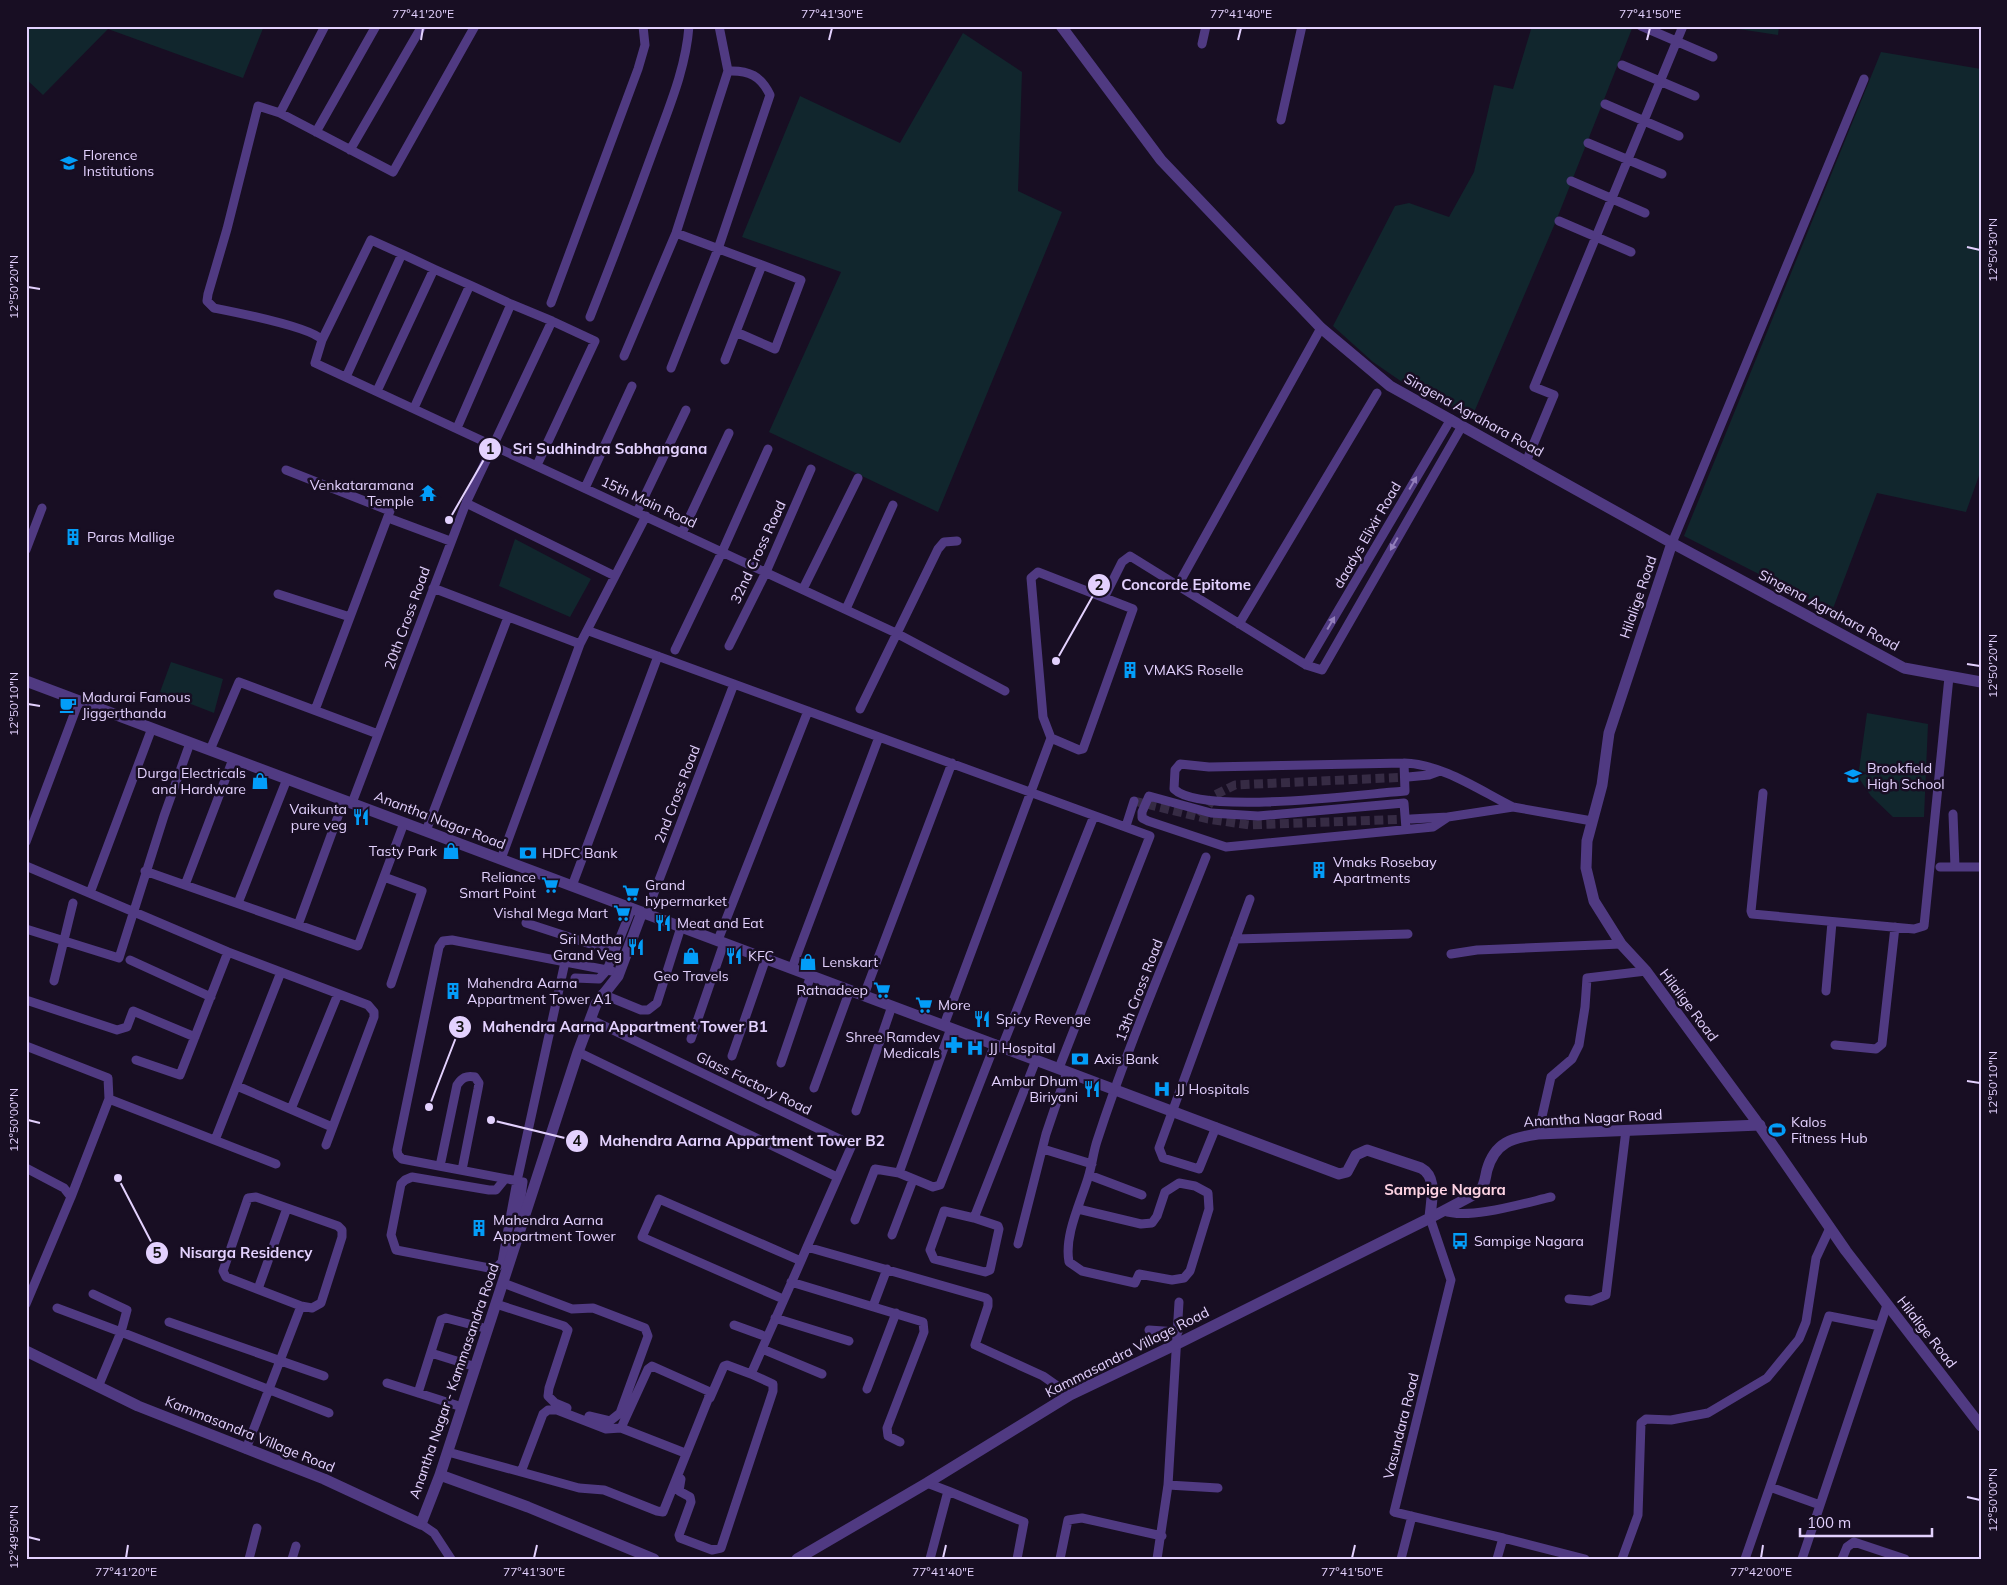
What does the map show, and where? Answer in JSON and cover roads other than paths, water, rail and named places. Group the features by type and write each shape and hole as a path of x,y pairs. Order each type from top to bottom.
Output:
{"street":[{"path":"280,113 326,26"},
{"path":"316,132 376,26"},
{"path":"350,150 422,26"},
{"path":"322,340 319,335 291,326 214,308 207,301 258,106 280,113 393,172 475,26"},
{"path":"550,303 638,69 645,44 643,26"},
{"path":"590,317 626,227 678,81 688,48 689,26"},
{"path":"624,356 676,233 728,71 719,26"},
{"name":"Singena Agrahara Road","path":"1061,26 1161,160 1321,328 1390,386 1672,543 1904,668 1981,682"},
{"path":"1202,44 1206,26"},
{"path":"1281,120 1302,26"},
{"path":"1641,26 1713,57"},
{"path":"1526,462 1554,395 1534,387 1683,26"},
{"path":"1622,65 1696,96"},
{"path":"671,368 718,249 770,95 764,82 754,74 728,71"},
{"path":"1672,543 1864,79"},
{"path":"1605,104 1678,136"},
{"path":"1588,142 1662,174"},
{"path":"1572,181 1645,213"},
{"path":"1558,222 1631,252"},
{"path":"676,233 801,280 775,349 736,332"},
{"path":"322,340 371,240 595,341 537,465"},
{"path":"346,377 402,254"},
{"path":"725,360 762,265"},
{"path":"377,391 434,269"},
{"path":"414,408 470,285"},
{"path":"457,428 511,304"},
{"name":"20th Cross Road","path":"298,924 378,734 466,503 552,321"},
{"path":"1178,586 1321,328"},
{"name":"15th Main Road","path":"322,340 315,363 846,609 896,633 1005,691"},
{"path":"584,488 632,386"},
{"path":"1239,624 1376,393"},
{"path":"501,859 580,644 589,630 615,576 686,410"},
{"name":"daadys Elixir Road","path":"1451,419 1306,665 1322,670 1462,426"},
{"path":"682,533 728,433"},
{"path":"675,650 722,552 768,449"},
{"name":"32nd Cross Road","path":"729,646 766,572 811,469"},
{"path":"286,470 390,511 315,710"},
{"path":"803,589 858,478"},
{"path":"466,503 615,576"},
{"path":"846,609 893,505"},
{"path":"26,550 42,508"},
{"path":"391,519 450,541"},
{"path":"860,709 938,549 944,542 957,541"},
{"name":"Hilalige Road","path":"1672,543 1609,733 1602,785 1585,855 1587,878 1594,901 1621,944 1646,971 1760,1126 1830,1228 1981,1426"},
{"path":"1104,598 1122,562 1130,556 1306,665"},
{"path":"899,1173 947,1026 1051,738 1043,717 1031,578 1038,572 1133,609 1083,749 1079,750 1051,738"},
{"path":"434,588 580,644"},
{"path":"278,594 350,617"},
{"path":"426,831 508,617"},
{"path":"589,630 1150,836 1063,1070 1018,1244"},
{"path":"572,886 658,656"},
{"path":"1763,793 1751,911 1758,916 1914,929 1924,926 1949,677"},
{"name":"Anantha Nagar Road","path":"26,681 1338,1174 1347,1172 1356,1155 1367,1150 1421,1168 1428,1172 1432,1178 1430,1218 1482,1189 1491,1160 1505,1142 1511,1138 1538,1134 1760,1126"},
{"path":"210,750 240,682 378,734"},
{"name":"2nd Cross Road","path":"607,970 615,952 640,911 734,684"},
{"path":"26,842 79,701"},
{"path":"691,1039 721,942 808,711"},
{"path":"90,893 152,728"},
{"path":"792,968 879,737"},
{"path":"26,929 119,958 146,871 190,743"},
{"path":"185,885 233,759"},
{"path":"864,995 952,763"},
{"path":"1404,763 1405,790 1262,802 1194,802 1149,796 1142,812 1142,818 1226,847 1434,827 1448,817"},
{"path":"1406,829 1404,803 1258,816 1211,812 1178,794 1174,789 1175,770 1180,764 1209,767 1415,763 1440,770 1513,807 1592,821"},
{"path":"1408,777 1429,775 1440,770"},
{"path":"238,904 287,779"},
{"path":"1126,826 1134,801"},
{"path":"1411,819 1448,817 1513,807"},
{"path":"1953,814 1955,867"},
{"path":"855,1220 875,1169 899,1173 933,1187 940,1185 1094,816"},
{"path":"146,871 358,946 404,823"},
{"name":"13th Cross Road","path":"1078,1209 1141,1224 1152,1223 1157,1216 1165,1192 1179,1182 1195,1186 1208,1193 1209,1209 1190,1271 1184,1278 1172,1280 1139,1274 1135,1283 1082,1271 1069,1262 1067,1251 1078,1209 1115,1090 1206,857"},
{"path":"26,866 134,910 228,952 368,1005 374,1012 326,1145"},
{"path":"1940,868 1981,867"},
{"path":"384,877 422,891 391,984"},
{"path":"1216,1127 1199,1169 1163,1158 1159,1148 1250,899"},
{"path":"54,982 73,903"},
{"name":"Anantha Nagar - Kammasandra Road","path":"421,1524 448,1452 578,1052 590,1019 602,994 612,985 620,972 640,911"},
{"path":"1826,991 1832,922"},
{"path":"526,923 615,952"},
{"path":"602,994 641,1010 648,1010 657,1003 681,927"},
{"path":"1834,1045 1876,1049 1882,1044 1895,927"},
{"path":"1236,938 1408,934"},
{"path":"525,1215 518,1211 524,1186 523,1182 402,1159 398,1155 397,1150 439,948 443,941 452,940 620,972"},
{"path":"1451,954 1477,950 1621,944"},
{"path":"136,1060 180,1075 228,952"},
{"path":"732,1056 766,958"},
{"path":"130,960 211,997"},
{"path":"505,1179 496,1190 412,1177 404,1180 401,1184 391,1235 396,1250 489,1268 497,1267 502,1262 516,1181 565,962"},
{"path":"574,978 599,979 607,970"},
{"path":"1538,1134 1552,1077 1572,1059 1579,1045 1585,1007 1586,978 1646,971"},
{"path":"216,1140 281,972"},
{"path":"781,1063 811,975"},
{"path":"814,1088 850,990"},
{"path":"291,1109 338,994"},
{"path":"26,1000 117,1030 127,1027 132,1011 195,1036"},
{"path":"856,1111 892,1006"},
{"name":"Glass Factory Road","path":"590,1019 852,1145 837,1177"},
{"path":"26,1046 108,1078 109,1098 71,1197 26,1304"},
{"path":"578,1052 837,1177 751,1374"},
{"path":"974,1218 1036,1060"},
{"path":"440,1166 457,1085 461,1079 468,1076 475,1077 479,1083 462,1170"},
{"path":"237,1086 332,1127"},
{"path":"109,1098 276,1164"},
{"path":"1569,1299 1591,1301 1606,1294 1626,1130"},
{"path":"1043,1149 1092,1164"},
{"path":"26,1168 64,1188 71,1197"},
{"path":"1089,1176 1142,1195"},
{"path":"892,1235 913,1180"},
{"path":"256,1197 338,1226 342,1230 342,1237 321,1303 312,1308 301,1306 258,1289 234,1282 226,1277 223,1272 248,1198 256,1197"},
{"path":"1444,1211 1454,1214 1507,1208 1551,1197"},
{"path":"784,1299 642,1237 659,1199 801,1261"},
{"path":"258,1289 287,1208"},
{"path":"944,1211 974,1218 998,1226 1000,1229 988,1272 934,1259 931,1256 930,1250 944,1211"},
{"name":"Kammasandra Village Road","path":"797,1559 927,1483 1070,1395 1177,1338 1430,1218"},
{"name":"Vasundara Road","path":"1430,1218 1451,1280 1394,1512 1502,1538 1566,1556 1585,1559"},
{"path":"1622,1559 1638,1515 1641,1423 1646,1419 1671,1420 1708,1412 1767,1378 1799,1339 1806,1322 1816,1258 1830,1228"},
{"path":"807,1247 986,1298 988,1306 975,1346 1043,1376 1070,1395"},
{"path":"873,1306 887,1269"},
{"path":"496,1304 564,1326 568,1330 548,1388 548,1396 555,1402 596,1420 610,1421 620,1413 648,1336 645,1328 593,1308 572,1309 503,1282"},
{"path":"791,1282 923,1322 925,1327 887,1428 888,1436 900,1442"},
{"path":"93,1294 127,1310 121,1332 98,1388"},
{"path":"1157,1559 1162,1536 1168,1485 1179,1302"},
{"path":"1802,1559 1888,1305"},
{"path":"246,1449 301,1306"},
{"path":"57,1308 329,1413"},
{"path":"867,1389 896,1313"},
{"path":"1745,1559 1829,1316 1880,1326"},
{"path":"418,1393 439,1325 446,1318 488,1329"},
{"path":"775,1318 849,1341"},
{"path":"169,1322 324,1376"},
{"path":"734,1324 767,1337"},
{"path":"1149,1330 1177,1338"},
{"path":"762,1349 822,1374"},
{"name":"Kammasandra Village Road","path":"26,1351 98,1388 324,1479 421,1524 434,1533 451,1559"},
{"path":"431,1353 476,1367"},
{"path":"727,1365 751,1374 773,1384 773,1391 721,1548 716,1551 683,1541 679,1535 691,1499 681,1493 678,1488 721,1367 727,1365"},
{"path":"448,1452 579,1488 604,1490 663,1512 708,1397 708,1391 656,1366 648,1370 621,1428"},
{"path":"387,1383 462,1407"},
{"path":"521,1472 543,1414 548,1410 557,1410 606,1429 621,1428 685,1453"},
{"path":"440,1475 528,1507 654,1559"},
{"path":"927,1483 1024,1522 1017,1559"},
{"path":"1168,1485 1218,1488"},
{"path":"1770,1487 1820,1505"},
{"path":"930,1559 948,1492"},
{"path":"1401,1559 1412,1516"},
{"path":"1060,1559 1068,1520 1082,1518 1162,1536"},
{"path":"249,1559 257,1528"},
{"path":"1497,1559 1502,1538"},
{"path":"1842,1559 1847,1547 1854,1542 1905,1559"},
{"path":"292,1559 296,1546"}],"tunnel":[{"path":"1201,817 1215,795 1235,785 1408,777"},
{"path":"1134,801 1208,819 1249,825 1411,819"}],"place":[{"name":"Florence Institutions","path":"69,163"},
{"name":"Venkataramana Temple","path":"428,493"},
{"name":"Sri Sudhindra Sabhangana","path":"449,520"},
{"name":"Paras Mallige","path":"73,537"},
{"name":"Concorde Epitome","path":"1056,661"},
{"name":"VMAKS Roselle","path":"1130,670"},
{"name":"Madurai Famous Jiggerthanda","path":"68,705"},
{"name":"Brookfield High School","path":"1853,776"},
{"name":"Durga Electricals and Hardware","path":"260,781"},
{"name":"Vaikunta pure veg","path":"361,817"},
{"name":"Tasty Park","path":"451,851"},
{"name":"HDFC Bank","path":"528,853"},
{"name":"Vmaks Rosebay Apartments","path":"1319,870"},
{"name":"Reliance Smart Point","path":"550,885"},
{"name":"Grand hypermarket","path":"631,893"},
{"name":"Vishal Mega Mart","path":"622,913"},
{"name":"Meat and Eat","path":"663,923"},
{"name":"Sri Matha Grand Veg","path":"636,947"},
{"name":"Geo Travels","path":"691,956"},
{"name":"KFC","path":"734,956"},
{"name":"Lenskart","path":"808,962"},
{"name":"Ratnadeep","path":"882,990"},
{"name":"Mahendra Aarna Appartment Tower A1","path":"453,991"},
{"name":"More","path":"924,1005"},
{"name":"Spicy Revenge","path":"982,1019"},
{"name":"Shree Ramdev Medicals","path":"954,1045"},
{"name":"JJ Hospital","path":"975,1048"},
{"name":"Axis Bank","path":"1080,1059"},
{"name":"Ambur Dhum Biriyani","path":"1092,1089"},
{"name":"JJ Hospitals","path":"1162,1089"},
{"name":"Mahendra Aarna Appartment Tower B1","path":"429,1107"},
{"name":"Mahendra Aarna Appartment Tower B2","path":"491,1120"},
{"name":"Kalos Fitness Hub","path":"1777,1130"},
{"name":"Nisarga Residency","path":"118,1178"},
{"name":"Mahendra Aarna Appartment Tower","path":"479,1228"},
{"name":"Sampige Nagara","path":"1460,1241"}],"district":[{"name":"Sampige Nagara","path":"1445,1189"}]}
